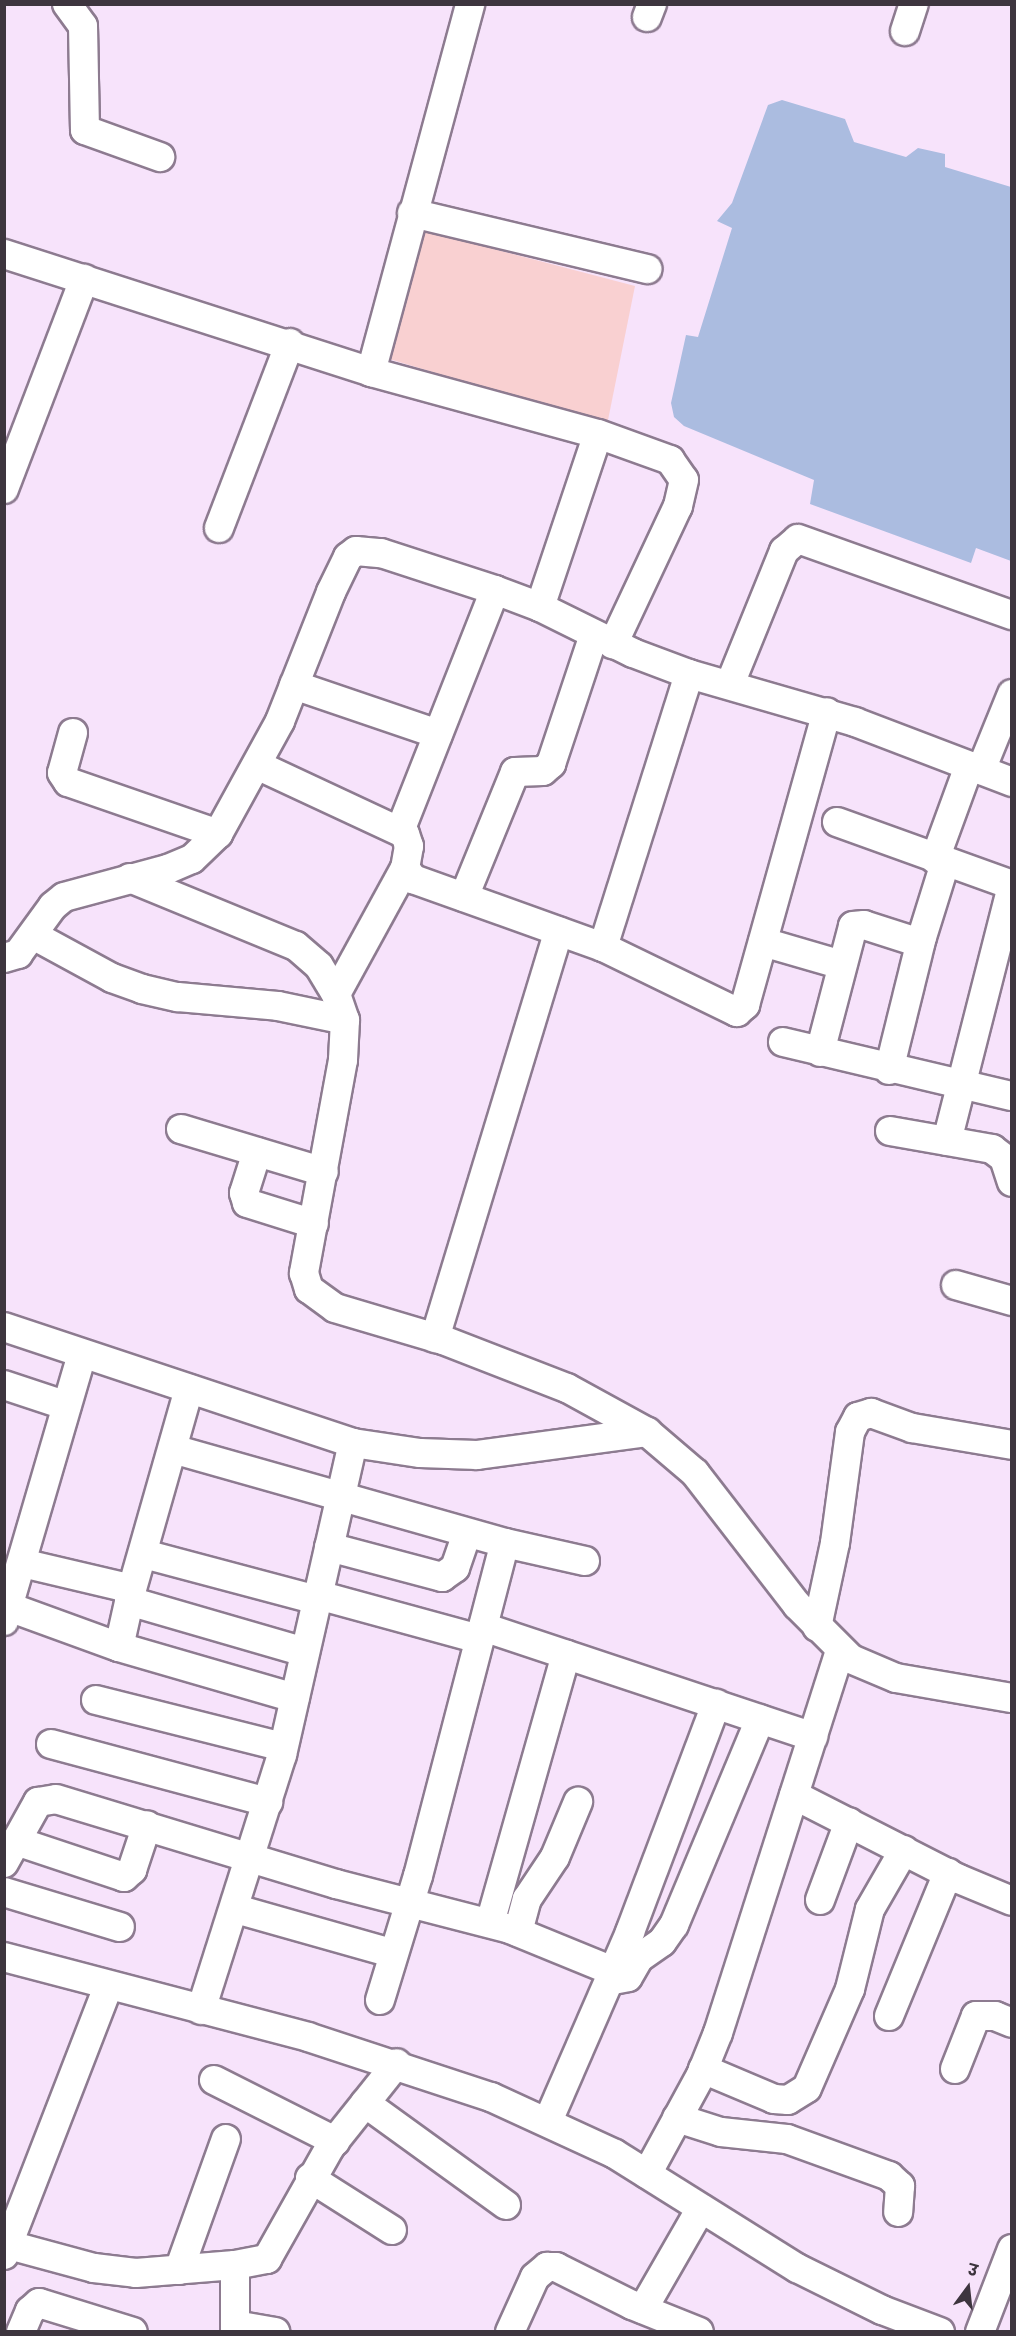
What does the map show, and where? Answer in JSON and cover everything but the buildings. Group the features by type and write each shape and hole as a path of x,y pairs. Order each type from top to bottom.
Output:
{"street":[{"path":"67,4 83,27 85,130 160,157"},
{"path":"371,372 470,4"},
{"path":"905,31 915,4"},
{"path":"412,213 647,269"},
{"path":"4,254 290,343 371,372 598,434 670,460 684,480 678,506 604,639 551,764 543,771 515,772 464,897"},
{"path":"4,489 84,279"},
{"path":"219,528 290,343"},
{"path":"540,607 598,434"},
{"path":"730,684 784,550 798,539 964,595 1011,615"},
{"path":"4,958 18,954 53,906 64,897 192,859 218,834 257,765 294,685 331,592 348,557 356,551 381,552 495,590 540,607 604,639 689,674 827,712 1011,782"},
{"path":"400,831 495,590"},
{"path":"603,947 689,674"},
{"path":"294,685 438,734"},
{"path":"889,1070 940,861 975,768 1011,694"},
{"path":"405,868 413,879 603,947 737,1012 745,1005 827,712"},
{"path":"73,733 62,773 68,782 218,834"},
{"path":"257,765 400,831 409,846 405,868 336,993"},
{"path":"837,822 1011,885 947,1141"},
{"path":"130,878 296,946 319,966 336,993 345,1020 343,1060 304,1273 309,1289 336,1308 435,1338 567,1388 647,1432 695,1473 817,1627 840,1650 866,1668 896,1678 1011,1698"},
{"path":"820,1052 851,930 856,925 920,943"},
{"path":"435,1338 559,931"},
{"path":"33,935 112,978 142,989 178,997 278,1006 345,1020"},
{"path":"763,942 842,965"},
{"path":"783,1042 889,1070 1011,1096"},
{"path":"181,1129 324,1172"},
{"path":"890,1131 997,1152 1004,1158 1011,1182"},
{"path":"256,1152 244,1193 247,1203 314,1224"},
{"path":"957,1285 1011,1301"},
{"path":"4,1327 353,1443 420,1453 477,1455 647,1432"},
{"path":"82,1353 7,1614 295,1698"},
{"path":"4,1385 67,1406"},
{"path":"119,1647 130,1595 144,1554 189,1389"},
{"path":"817,1627 835,1543 850,1432 858,1417 871,1413 912,1428 1011,1445"},
{"path":"201,2010 236,1909 284,1747 353,1443"},
{"path":"173,1449 467,1533 585,1562"},
{"path":"329,1547 442,1577 450,1575 455,1568 467,1533"},
{"path":"380,2000 392,1953 409,1902 505,1543"},
{"path":"144,1554 566,1654 813,1737"},
{"path":"22,1563 130,1595 305,1652"},
{"path":"647,2174 703,2069 718,2033 840,1650"},
{"path":"490,1923 566,1654"},
{"path":"96,1700 284,1747"},
{"path":"548,2121 672,1826 716,1704"},
{"path":"147,1825 132,1870 124,1877 10,1852 32,1809 45,1798 147,1825 336,1884 490,1923 518,1932 611,1975 625,1979 639,1958 668,1935 713,1839 760,1719"},
{"path":"51,1744 268,1802"},
{"path":"794,1796 948,1874 1011,1901"},
{"path":"518,1932 527,1899 555,1857 578,1802"},
{"path":"820,1900 849,1822"},
{"path":"703,2069 774,2099 788,2100 807,2088 850,1989 870,1909 904,1850"},
{"path":"889,2016 948,1874"},
{"path":"4,1892 120,1927"},
{"path":"236,1909 392,1953"},
{"path":"4,1958 397,2063 548,2121 647,2174 797,2268 882,2310 940,2331"},
{"path":"108,1987 7,2250 94,2268 136,2273 235,2265 267,2259 310,2178 335,2141 397,2063"},
{"path":"955,2070 976,2016 995,2016 1011,2023"},
{"path":"214,2080 335,2141"},
{"path":"365,2103 506,2205"},
{"path":"677,2118 721,2132 788,2139 889,2176 900,2186 898,2212"},
{"path":"179,2270 226,2139"},
{"path":"310,2178 392,2230"},
{"path":"643,2309 701,2208"},
{"path":"980,2331 1003,2298 1011,2249"},
{"path":"235,2265 235,2328 275,2331"},
{"path":"510,2331 535,2277 547,2267 556,2267 643,2309 699,2331"},
{"path":"21,2331 30,2311 39,2303 132,2331"}],"shaded area":[{"path":"425,231 635,286 607,425 386,358"}],"water":[{"path":"782,100 845,119 854,142 906,157 918,148 945,154 945,167 1011,187 1011,561 976,548 971,563 810,504 814,480 684,426 674,417 671,403 686,335 698,337 732,228 717,221 732,203 768,105"}]}
